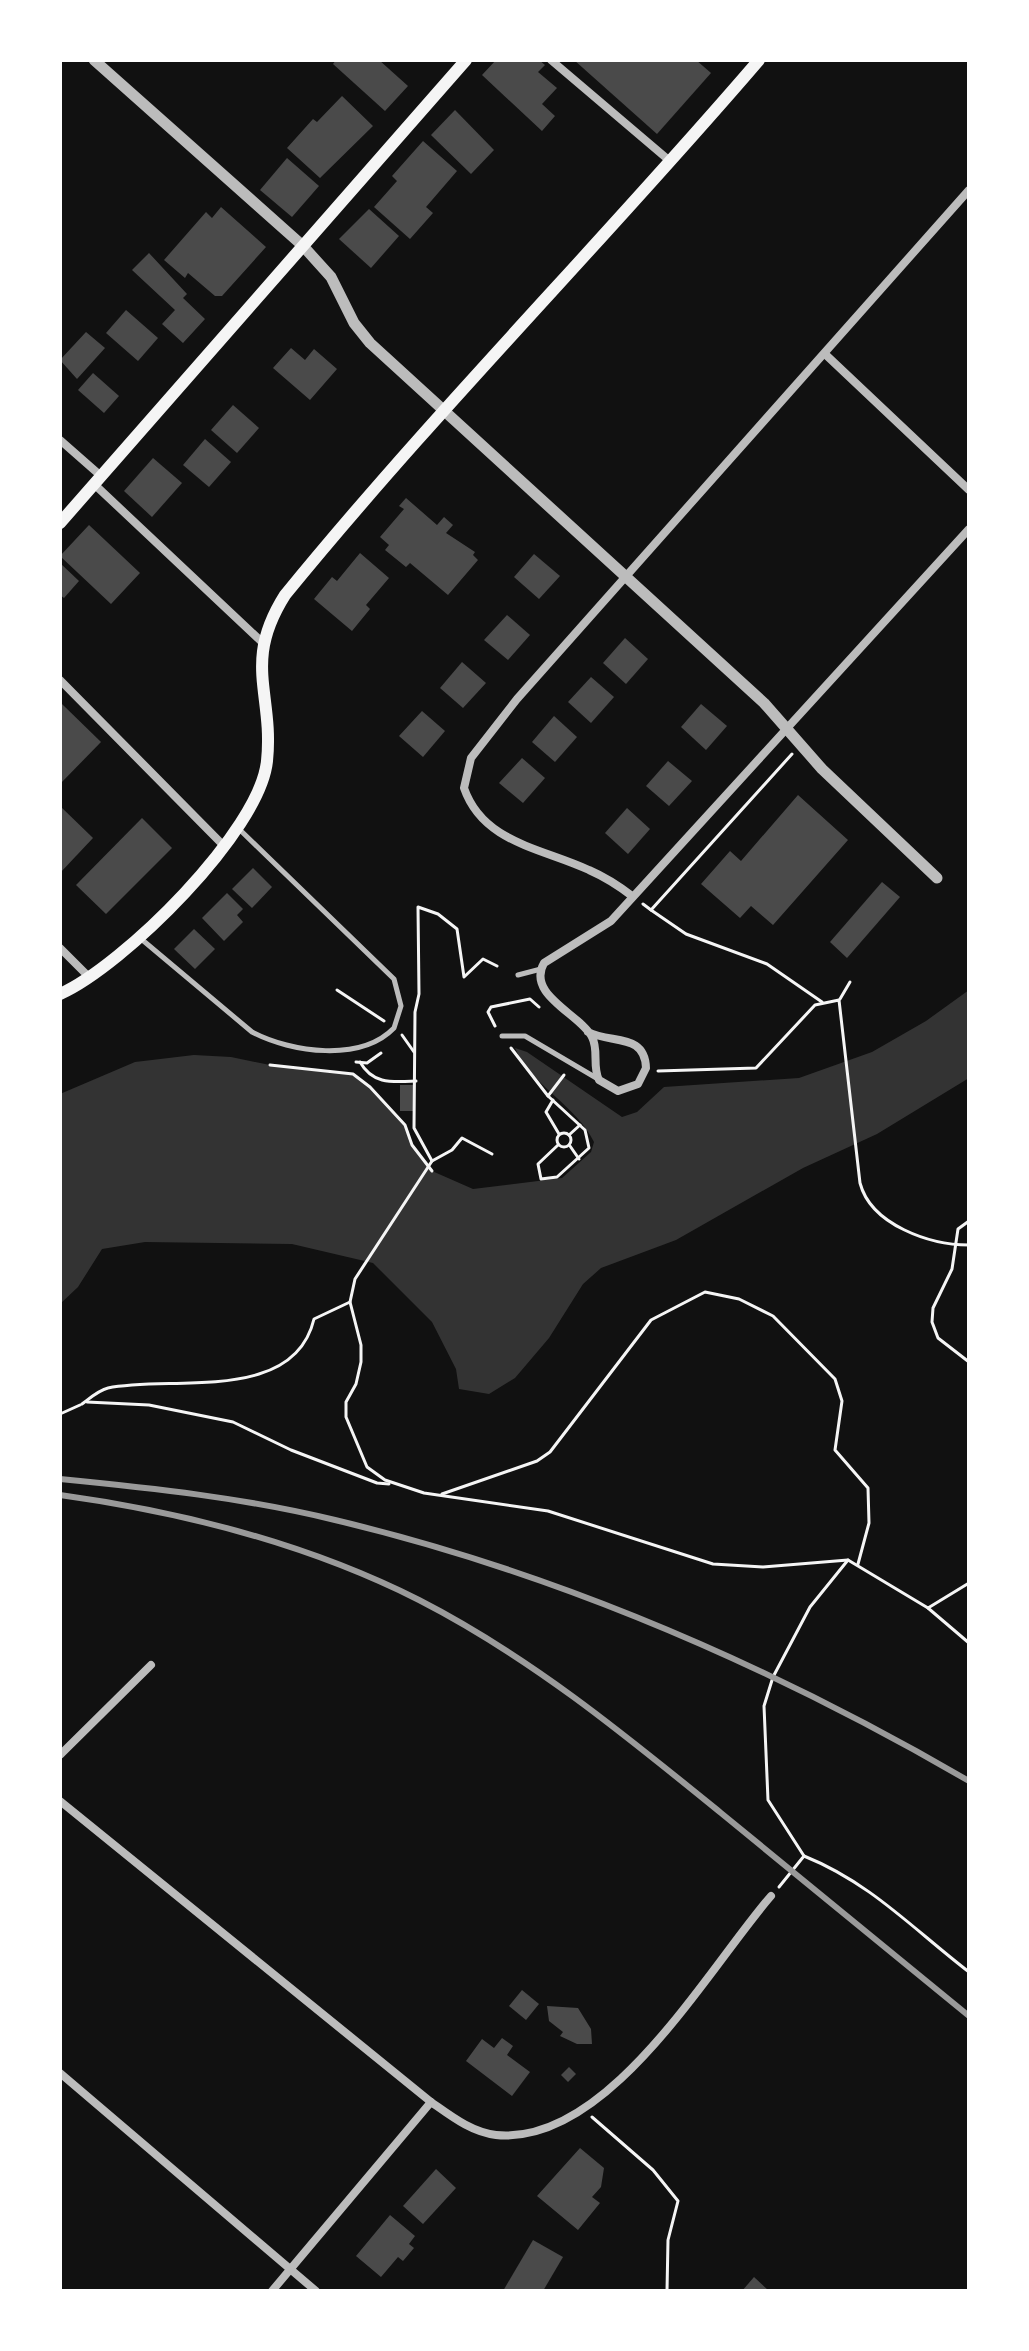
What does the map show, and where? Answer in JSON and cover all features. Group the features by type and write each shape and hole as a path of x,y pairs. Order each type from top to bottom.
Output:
{"main road":[{"path":"60,523 466,60"},
{"path":"60,994 90,978 140,938 238,828 263,783 267,759 260,682 263,643 285,595 444,410 671,162 759,60"}],"street":[{"path":"94,60 303,246 331,277 361,334 764,703 800,745 937,878"},
{"path":"551,60 671,162"},
{"path":"632,896 589,870 503,834 480,819 464,788 464,775 480,744 969,190"},
{"path":"825,354 969,490"},
{"path":"60,440 263,643"},
{"path":"588,1032 636,1045 645,1055 646,1071 638,1084 627,1091 613,1091 599,1080 594,1043 588,1032 546,992 541,969 551,956 593,936 611,921 969,529"},
{"path":"60,680 224,846"},
{"path":"60,948 90,978"},
{"path":"60,1755 151,1665"},
{"path":"60,1801 431,2102 465,2125 495,2135 521,2134 584,2111 603,2096 666,2030 771,1896"},
{"path":"60,2073 316,2291"},
{"path":"272,2291 431,2102"}],"lane":[{"path":"140,938 252,1032 268,1041 298,1047 364,1048 394,1028 401,1006 394,979 238,828"},
{"path":"518,975 541,969"},
{"path":"502,1036 525,1036 599,1080"}],"path":[{"path":"651,910 800,745"},
{"path":"632,896 686,934 767,964 823,1003"},
{"path":"431,1162 414,1128 415,1012 419,994 418,907 438,914 457,929 464,977 483,959 497,966"},
{"path":"850,982 839,1000 839,1022 860,1183 867,1201 894,1223 925,1239 968,1246"},
{"path":"337,990 394,1028 416,1053"},
{"path":"646,1071 756,1068 815,1005 839,1000"},
{"path":"360,1062 369,1076 378,1080 416,1081"},
{"path":"270,1065 353,1074 370,1087 405,1125 412,1145 432,1171"},
{"path":"553,1100 546,1112 559,1135 558,1145 538,1164 541,1179 557,1177 589,1148 590,1141 580,1125 549,1094 562,1078"},
{"path":"559,1135 569,1135 580,1125"},
{"path":"569,1135 570,1145 579,1159"},
{"path":"392,1484 367,1467 348,1428 346,1402 356,1384 361,1362 361,1345 350,1302 355,1279 431,1162 452,1150 462,1138 480,1144 492,1154"},
{"path":"558,1145 570,1145"},
{"path":"969,1221 958,1229 952,1269 933,1308 932,1322 938,1338 969,1362"},
{"path":"434,1495 456,1492 510,1472 550,1452 651,1320 705,1292 739,1299 773,1316 835,1379 842,1396 835,1450 868,1488 869,1523 858,1564"},
{"path":"60,1414 104,1389 152,1384 203,1385 246,1376 288,1362 310,1339 314,1319 350,1302"},
{"path":"82,1404 94,1401 149,1405 233,1422 377,1483 434,1495 548,1511 713,1564 763,1567 848,1560 928,1608 969,1643"},
{"path":"848,1560 810,1607 773,1677 764,1706 768,1800 804,1856 867,1887 969,1972"},
{"path":"928,1608 969,1583"},
{"path":"771,1896 804,1856"},
{"path":"584,2111 653,2170 657,2179 678,2201 668,2240 667,2291"}],"shaded area":[{"path":"969,990 969,1078 877,1134 803,1168 676,1240 601,1268 583,1284 549,1338 515,1378 489,1394 459,1389 456,1369 432,1322 373,1263 292,1244 145,1242 102,1249 78,1287 60,1304 60,1094 135,1062 194,1055 231,1057 270,1065 353,1074 370,1087 405,1125 412,1145 432,1171 473,1189 562,1178 591,1152 594,1142 577,1117 532,1074 515,1048 527,1052 622,1117 637,1112 664,1087 799,1078 872,1052 926,1021"}],"building":[{"path":"336,60 379,60 408,86 385,111 333,64"},
{"path":"496,60 539,60 545,65 538,72 557,88 542,104 555,116 542,131 482,75"},
{"path":"574,60 696,60 711,73 657,134"},
{"path":"342,96 373,126 320,178 287,148 313,119 317,122"},
{"path":"455,110 494,150 471,174 431,135"},
{"path":"423,141 457,171 426,207 433,213 410,239 374,207 397,181 392,176"},
{"path":"287,158 319,186 292,217 260,190"},
{"path":"221,207 266,247 222,296 215,296 188,273 185,278 164,260 206,212 212,218"},
{"path":"369,209 399,236 371,268 339,239"},
{"path":"149,253 187,294 183,298 205,319 183,343 162,324 175,310 132,270"},
{"path":"126,310 158,338 138,361 106,333"},
{"path":"86,332 105,348 77,379 60,360"},
{"path":"291,348 305,360 314,349 337,369 310,400 273,368"},
{"path":"93,373 119,396 104,413 78,390"},
{"path":"233,405 259,428 237,453 211,430"},
{"path":"205,439 231,462 209,487 183,465"},
{"path":"153,458 182,483 152,517 124,491"},
{"path":"406,498 437,525 444,517 453,525 446,533 475,552 473,555 478,560 448,595 410,563 406,567 385,550 389,545 380,537 404,509 399,506"},
{"path":"89,525 140,573 111,604 60,556"},
{"path":"360,553 389,578 366,605 370,609 352,631 314,599 332,577 337,581"},
{"path":"534,554 560,576 539,599 514,577"},
{"path":"60,563 79,581 64,598 60,595"},
{"path":"507,615 530,635 508,660 484,640"},
{"path":"625,638 648,659 626,684 603,663"},
{"path":"462,662 486,683 463,708 440,688"},
{"path":"591,677 614,697 591,723 568,702"},
{"path":"62,704 101,742 60,784 60,707"},
{"path":"701,704 727,726 706,750 681,727"},
{"path":"422,711 445,731 423,757 399,736"},
{"path":"554,716 577,737 555,762 532,742"},
{"path":"522,758 545,778 523,803 499,783"},
{"path":"668,761 692,781 669,806 646,786"},
{"path":"798,795 848,840 773,925 751,906 740,918 701,884 730,851 741,861"},
{"path":"60,806 93,838 60,873"},
{"path":"627,808 650,829 628,854 605,833"},
{"path":"142,818 172,848 106,914 76,885"},
{"path":"253,868 272,887 252,908 232,889"},
{"path":"882,882 900,897 847,958 830,942"},
{"path":"227,893 243,909 237,915 243,922 224,941 202,918"},
{"path":"194,929 215,949 195,969 174,949"},
{"path":"400,1085 414,1085 414,1111 400,1111"},
{"path":"522,1990 539,2004 526,2020 509,2006"},
{"path":"547,2006 578,2008 591,2029 592,2044 577,2044 560,2036 563,2032 549,2021"},
{"path":"502,2038 513,2046 507,2055 530,2072 512,2096 466,2061 482,2039 494,2048"},
{"path":"569,2067 576,2074 568,2082 561,2075"},
{"path":"580,2148 604,2168 601,2187 592,2197 600,2203 578,2230 537,2196"},
{"path":"436,2169 456,2188 423,2224 403,2206"},
{"path":"390,2215 415,2236 409,2244 414,2248 403,2261 398,2257 381,2277 356,2256"},
{"path":"533,2240 563,2257 543,2291 503,2291"},
{"path":"754,2277 769,2291 742,2291"}],"railway":[{"path":"60,1479 198,1495 301,1512 500,1567 661,1627 740,1662 818,1699 969,1781"},
{"path":"60,1495 198,1521 289,1547 377,1580 460,1622 538,1672 612,1726 969,2016"}]}
